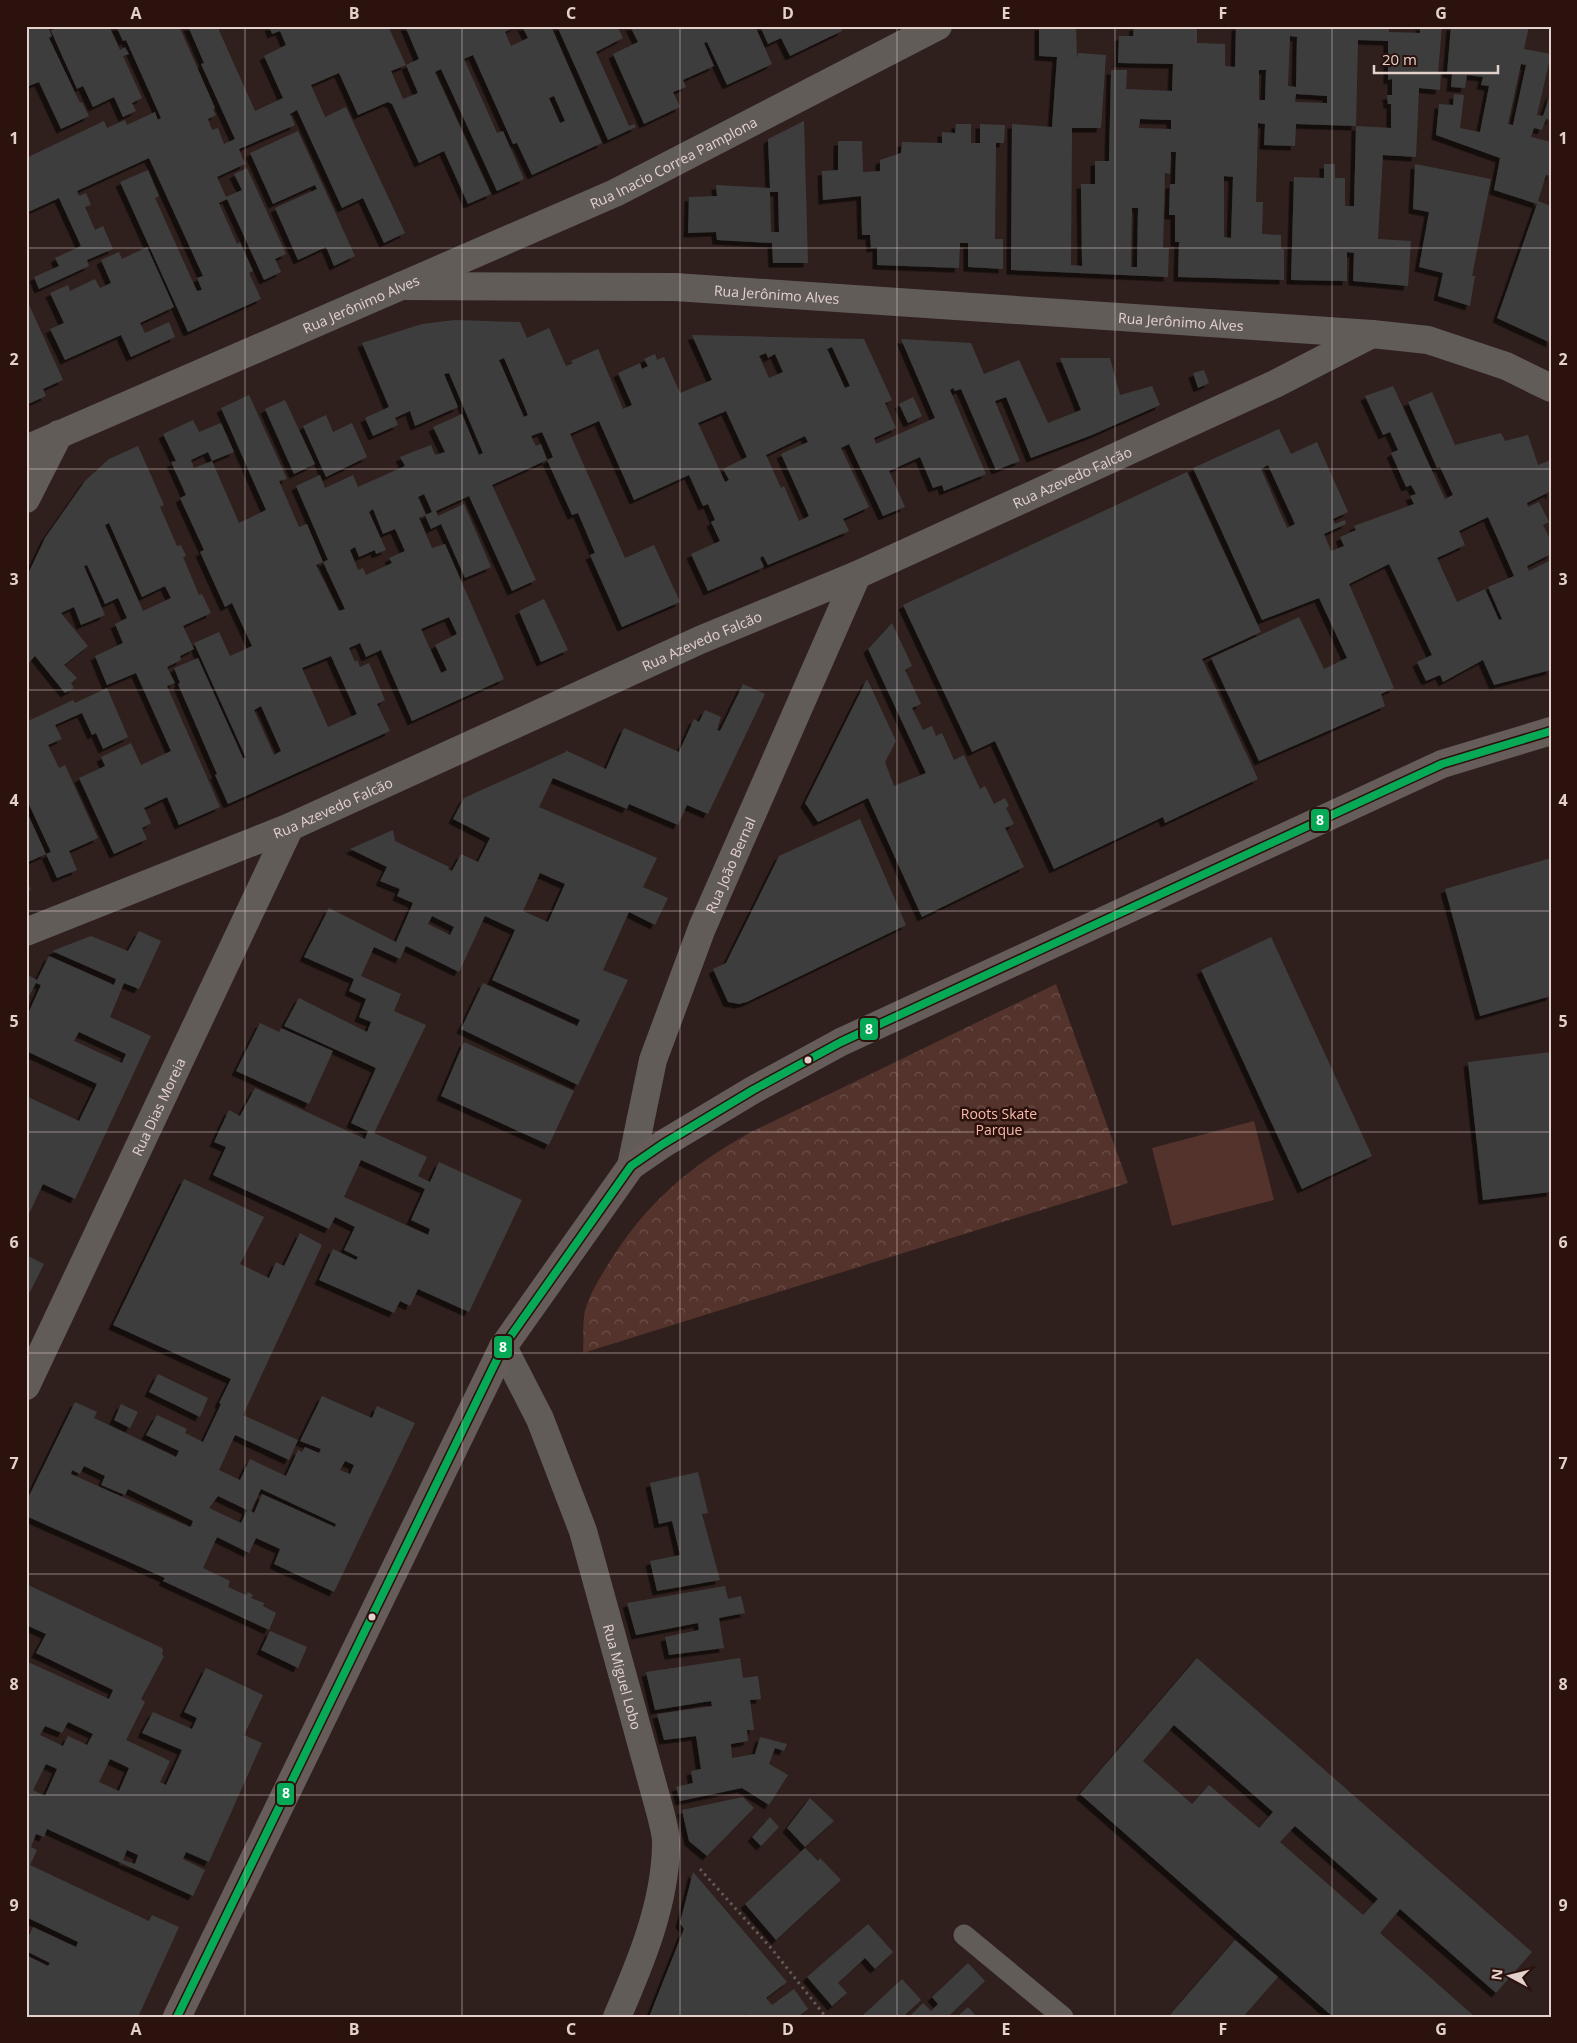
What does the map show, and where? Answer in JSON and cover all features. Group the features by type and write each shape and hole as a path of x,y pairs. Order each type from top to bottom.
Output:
{"main road":[{"path":"177,2017 503,1347 631,1166 663,1144 745,1095 841,1042 1442,764 1551,731"}],"street":[{"name":"Rua Inacio Correa Pamplona","path":"401,286 615,193 938,26"},
{"name":"Rua Jerônimo Alves","path":"26,450 401,286 675,287 1372,334 1428,340 1506,366 1551,388"},
{"name":"Rua Azevedo Falcão","path":"26,932 290,827 700,640 857,575 1275,384 1372,334"},
{"path":"26,499 59,434"},
{"name":"Rua João Bernal","path":"631,1166 653,1060 702,928 857,575"},
{"name":"Rua Dias Moreia","path":"26,1386 290,827"},
{"name":"Rua Miguel Lobo","path":"503,1347 540,1419 583,1531 661,1815 667,1844 664,1872 653,1920 636,1972 617,2017"}],"lane":[{"path":"964,1935 1062,2017"}],"path":[{"path":"667,1844 691,1859 771,1948 826,2017"}],"green space":[{"name":"Roots Skate Parque","path":"1056,984 1128,1183 583,1353 585,1311 601,1276 622,1244 653,1205 707,1159 751,1132"},
{"path":"1254,1121 1274,1200 1172,1226 1152,1148"}],"building":[{"path":"26,26 47,26 52,36 49,38 80,103 82,102 89,116 61,129 39,82 26,87"},
{"path":"58,26 109,26 120,50 125,47 129,54 123,56 142,98 132,103 136,111 123,117 114,97 93,107 83,86 77,89 51,31"},
{"path":"116,26 179,26 215,108 213,109 216,115 208,119 212,130 218,128 224,144 235,139 201,64 204,63 188,26 217,26 255,111 283,98 264,56 286,45 280,31 272,34 269,26 388,26 406,65 419,59 405,26 516,26 505,32 511,46 528,38 522,26 551,26 602,143 532,175 517,143 513,144 473,55 464,59 497,133 503,131 524,179 497,191 441,69 435,72 491,194 468,204 444,151 419,163 392,104 388,102 358,115 339,73 311,85 325,117 346,107 405,233 384,243 363,198 342,208 297,110 290,114 295,125 239,149 245,164 217,177 226,197 242,190 234,174 247,168 286,254 275,259 281,272 264,280 227,199 219,203 237,244 240,242 253,271 249,273 261,299 188,332 120,182 148,170 159,196 155,198 197,291 202,290 197,278 203,276 149,158 77,191 79,196 86,193 91,205 85,207 95,230 103,226 113,249 87,260 89,266 39,289 34,277 59,266 55,258 81,246 59,198 26,213 26,187 29,186 26,180 26,158 104,121 107,128 125,120 127,125 155,112 158,120 161,118 126,40 123,41","holes":["406,65 418,93 403,99 391,71","554,96 565,121 560,123 549,98"]},
{"path":"557,26 617,26 623,38 596,52 629,126 634,124 636,127 608,140"},
{"path":"630,26 755,26 772,64 727,85 707,42 704,43 714,66 683,80 686,87 673,92 680,107 644,124 613,54 638,42"},
{"path":"760,26 841,26 842,31 790,56 781,38 768,44"},
{"path":"1039,26 1076,26 1077,59 1078,53 1106,55 1101,128 1072,128 1071,265 1082,266 1081,184 1095,184 1095,161 1109,161 1111,70 1127,70 1126,89 1172,91 1173,64 1118,63 1119,36 1133,36 1134,26 1197,29 1197,43 1225,44 1225,66 1235,67 1236,26 1389,26 1389,32 1420,33 1420,26 1442,26 1438,73 1441,73 1440,90 1419,88 1416,157 1383,155 1378,239 1411,241 1408,286 1353,281 1354,253 1347,252 1347,281 1291,280 1294,177 1324,178 1324,164 1335,164 1335,178 1345,178 1345,206 1354,206 1356,126 1296,124 1295,146 1264,145 1265,124 1258,123 1256,202 1263,202 1262,234 1281,235 1281,249 1284,249 1284,280 1178,277 1179,242 1175,242 1175,215 1169,215 1170,184 1175,184 1176,152 1171,152 1170,174 1165,173 1163,248 1169,248 1168,277 1011,270 1012,124 1052,127 1057,57 1039,56","holes":["1290,36 1297,37 1296,87 1288,86","1358,40 1388,41 1388,80 1392,79 1392,95 1387,95 1388,104 1391,104 1391,128 1356,126","1259,70 1266,70 1265,100 1259,100","1296,94 1327,96 1327,103 1295,102","1140,119 1171,120 1171,129 1139,128","1224,176 1233,177 1231,238 1224,237","1132,208 1138,208 1137,267 1131,267"]},
{"path":"1451,26 1529,26 1524,49 1551,54 1537,115 1543,116 1551,92 1551,120 1546,119 1542,130 1534,128 1531,137 1551,142 1551,176 1546,175 1538,201 1551,206 1551,343 1497,318 1537,204 1494,190 1500,158 1436,135 1439,104 1453,105 1454,94 1464,95 1460,128 1480,132 1489,86 1481,85 1483,77 1467,75 1465,88 1451,87 1452,74 1447,73","holes":["1521,64 1526,65 1513,125 1508,124"]},
{"path":"804,121 808,263 773,263 772,243 717,240 716,232 688,233 689,197 717,196 716,185 770,188 768,139","holes":["770,192 778,192 779,232 771,232"]},
{"path":"956,124 971,124 971,143 980,143 980,124 1005,125 1004,143 996,143 995,239 1003,239 1003,269 968,267 968,243 960,243 959,268 877,265 877,247 871,248 870,235 862,235 861,196 823,200 822,171 838,170 838,141 862,141 863,172 880,171 880,160 901,153 902,142 942,143 942,132 955,133"},
{"path":"298,131 355,256 334,266 326,247 298,260 275,208 317,189 315,185 273,204 250,153"},
{"path":"1415,164 1491,179 1472,276 1475,276 1470,306 1438,296 1443,273 1419,267 1429,212 1413,209"},
{"path":"147,247 174,307 140,323 145,333 169,322 175,337 131,357 121,335 65,360 50,329 64,323 50,293 68,285 70,291 95,279 100,288 111,283 101,260 119,252 122,259"},
{"path":"26,298 63,380 43,389 46,396 26,405"},
{"path":"455,320 520,322 527,338 549,328 566,366 573,363 571,361 598,349 623,409 632,405 618,373 640,363 642,369 648,366 644,359 655,354 657,360 664,357 680,393 712,380 692,335 864,339 892,400 885,403 896,428 874,438 876,444 935,418 901,339 971,343 984,374 1019,360 1048,423 1081,410 1060,358 1110,358 1120,395 1152,386 1160,405 1092,435 1031,458 1006,397 995,401 1020,461 996,470 961,389 955,391 953,388 950,390 986,474 944,491 942,485 933,488 920,457 889,471 905,507 883,516 849,444 841,448 869,507 843,519 849,531 768,565 763,556 760,558 764,567 708,591 691,554 720,541 711,522 715,520 708,504 703,506 689,475 634,500 599,421 570,434 625,558 654,545 680,602 622,627 590,555 595,553 578,513 572,515 547,460 492,485 536,580 512,591 469,496 436,511 438,516 464,504 491,567 465,578 441,524 431,529 425,515 419,518 432,548 445,544 504,679 412,721 381,650 366,657 360,643 349,648 355,662 357,660 360,667 369,663 385,700 377,704 390,731 228,804 178,684 180,683 174,668 198,658 243,758 246,758 194,643 219,632 230,656 252,646 232,603 225,607 200,552 204,550 180,498 186,495 171,462 176,461 163,434 193,420 199,432 221,423 234,452 212,461 239,523 266,510 221,408 249,395 287,479 279,481 299,527 307,524 323,562 328,560 296,486 320,475 325,488 353,475 358,487 405,466 400,457 431,445 435,455 445,452 433,427 462,414 479,455 483,453 449,373 444,374 458,407 415,426 410,411 395,418 398,425 373,436 365,418 389,407 362,343 422,324","holes":["832,347 850,386 845,388 827,349","766,353 768,358 775,354 783,372 769,378 759,356","504,358 528,415 524,417 499,360","726,411 747,457 723,469 729,480 725,482 698,423","542,432 553,457 547,460 541,444 536,446 531,436","805,436 808,442 781,454 809,516 799,521 784,486 781,488 766,455","208,452 212,461 194,468 191,460","424,494 432,512 426,515 418,497","373,509 383,534 395,529 405,551 389,558 392,563 366,575 363,568 358,570 350,550 355,547 359,557 375,550 376,554 386,550 369,512","323,562 345,609 339,611 316,565","449,617 457,634 435,645 447,670 441,673 421,629","331,656 357,714 328,727 302,668","261,706 281,751 274,755 254,710"]},
{"path":"1204,370 1209,383 1198,388 1193,373"},
{"path":"1393,386 1445,499 1453,495 1440,467 1437,468 1408,402 1432,392 1455,445 1501,433 1505,441 1528,435 1538,465 1551,460 1551,496 1549,492 1527,503 1528,507 1539,502 1549,522 1543,525 1551,541 1551,554 1527,566 1529,571 1551,560 1551,670 1494,685 1483,660 1443,682 1440,675 1426,681 1417,662 1432,655 1389,564 1349,584 1394,688 1381,694 1385,706 1259,761 1211,658 1299,617 1324,669 1347,658 1319,598 1262,620 1193,468 1279,429 1291,454 1317,442 1348,512 1333,519 1335,524 1345,520 1346,524 1324,534 1331,551 1344,546 1340,537 1356,530 1354,526 1414,504 1410,496 1416,494 1411,485 1406,487 1391,453 1398,450 1390,432 1383,435 1365,396","holes":["1268,465 1295,524 1287,528 1261,469","1488,517 1514,576 1488,587 1502,619 1499,620 1485,589 1457,602 1437,558 1465,545 1459,531"]},
{"path":"913,397 922,416 908,423 899,404"},
{"path":"285,400 315,464 294,474 265,409"},
{"path":"326,415 333,432 352,423 367,457 326,477 303,426"},
{"path":"138,446 164,505 160,507 177,546 181,545 186,556 183,557 199,595 202,594 211,613 183,626 194,649 180,656 181,660 167,667 175,683 167,686 220,807 179,825 167,797 144,808 151,823 142,828 147,839 114,854 79,778 105,766 101,757 131,743 141,765 171,751 136,673 107,685 95,656 123,643 115,624 127,618 118,598 105,604 87,565 84,566 105,615 81,625 74,607 61,613 88,646 64,665 77,678 71,683 74,688 65,693 35,656 26,666 26,578 45,538 85,481 109,459","holes":["109,523 142,597 165,586 171,598 143,611 105,525"]},
{"path":"1187,472 1261,632 1202,659 1258,779 1165,823 1163,817 1054,869 995,741 972,752 903,605"},
{"path":"544,599 568,650 541,662 519,611"},
{"path":"892,623 912,666 905,670 921,704 912,708 923,730 932,726 936,736 942,733 954,760 964,755 980,789 985,786 994,804 1005,798 1009,806 1006,808 1014,824 1005,828 1024,867 922,917 868,798 818,822 805,803 867,679 896,741 885,762 894,786 926,773 868,649"},
{"path":"743,684 765,694 708,814 687,805 678,825 629,804 627,809 553,778 539,807 657,858 643,887 668,898 655,925 629,912 603,970 628,980 578,1085 461,1029 483,983 577,1026 580,1020 492,980 515,930 485,916 459,972 406,946 400,959 374,947 361,976 401,994 394,1011 426,1025 374,1133 427,1157 418,1176 430,1182 439,1162 522,1200 469,1312 418,1289 410,1306 400,1301 394,1313 319,1280 333,1249 356,1260 358,1257 344,1250 355,1227 335,1217 329,1229 213,1175 226,1147 214,1142 229,1110 240,1116 255,1088 365,1139 368,1131 351,1123 376,1068 284,1026 299,998 367,1032 371,1022 359,1017 366,999 349,991 354,979 304,957 329,908 396,942 413,903 397,896 400,889 380,881 387,867 350,849 393,830 395,841 449,867 448,869 452,871 461,854 478,862 490,838 453,819 464,798 566,752 565,750 606,769 624,728 679,752 694,719 699,722 705,710 721,717 717,730 720,731","holes":["540,873 565,884 548,922 523,911","432,916 454,927 450,935 428,924","361,1160 425,1189 411,1220 430,1229 428,1235 344,1197"]},
{"path":"107,688 128,737 103,749 96,733 92,735 82,713 55,725 62,739 48,745 59,768 65,765 98,838 69,851 77,870 57,878 46,854 51,852 26,798 26,722 73,700 75,703"},
{"path":"26,810 46,854 26,863"},
{"path":"860,819 906,925 747,1002 739,1004 728,1002 713,969 726,963 779,856"},
{"path":"1551,858 1551,996 1480,1016 1445,889"},
{"path":"26,880 31,890 26,892"},
{"path":"139,931 161,941 139,989 124,983 110,1017 151,1036 75,1199 43,1184 26,1220 26,1096 79,1121 97,1084 26,1051 26,1018 41,985 36,983 26,1002 26,974 37,980 49,956 114,985 116,979 52,951 91,936 128,951","holes":["79,1032 126,1054 122,1063 74,1041"]},
{"path":"1271,937 1372,1156 1302,1189 1201,970"},
{"path":"260,1023 279,1032 281,1028 333,1051 309,1104 236,1071"},
{"path":"464,1042 574,1091 549,1145 441,1096"},
{"path":"1551,1052 1551,1192 1483,1200 1468,1062"},
{"path":"184,1179 264,1217 240,1264 269,1278 276,1262 284,1266 300,1233 322,1245 243,1415 298,1440 289,1460 235,1435 219,1470 240,1480 250,1459 286,1476 298,1450 302,1452 305,1447 319,1453 321,1449 300,1441 322,1396 372,1418 377,1406 415,1423 334,1592 274,1564 280,1549 256,1538 249,1553 217,1537 203,1568 230,1581 228,1587 246,1595 248,1592 253,1595 251,1598 264,1603 263,1606 276,1613 269,1630 163,1581 165,1578 26,1516 26,1502 75,1402 97,1412 94,1418 176,1457 179,1451 146,1435 157,1415 187,1429 185,1433 203,1442 221,1404 219,1403 231,1379 113,1325","holes":["345,1461 354,1465 350,1474 340,1470","84,1466 105,1476 101,1485 125,1495 128,1489 193,1521 191,1526 71,1474 72,1470 80,1474","261,1489 336,1524 335,1527 262,1494 254,1513 251,1511","218,1496 247,1510 241,1523 209,1508"]},
{"path":"26,1255 44,1264 30,1292 26,1290"},
{"path":"158,1374 208,1398 200,1417 149,1392"},
{"path":"121,1404 138,1412 130,1428 114,1420"},
{"path":"698,1472 708,1513 702,1514 720,1580 657,1591 650,1561 680,1555 672,1521 659,1524 650,1483"},
{"path":"26,1584 162,1648 162,1655 164,1656 141,1699 145,1702 126,1740 170,1761 160,1782 166,1785 182,1750 142,1733 153,1712 192,1729 197,1718 184,1712 206,1668 263,1695 244,1735 262,1743 209,1862 186,1852 183,1859 205,1870 193,1896 47,1829 44,1837 36,1834 31,1847 37,1850 30,1865 149,1921 152,1915 179,1927 138,2017 26,2017 26,1955 48,1966 50,1963 26,1951 26,1941 33,1927 76,1947 78,1942 26,1917 26,1661 109,1699 113,1690 36,1653 46,1634 26,1625","holes":["68,1722 93,1734 87,1745 68,1736 63,1746 40,1735 45,1726 62,1733","110,1759 129,1768 119,1791 99,1782","46,1764 57,1769 45,1796 33,1790","127,1850 138,1855 135,1864 123,1860"]},
{"path":"725,1586 728,1599 741,1596 745,1613 719,1618 724,1648 669,1655 665,1637 699,1630 698,1623 636,1635 627,1603"},
{"path":"270,1631 307,1647 298,1668 261,1650"},
{"path":"740,1658 743,1678 758,1676 761,1699 750,1700 754,1730 747,1730 748,1741 731,1744 732,1758 755,1754 760,1737 787,1744 784,1751 775,1748 769,1764 788,1775 769,1805 742,1788 680,1801 676,1787 693,1783 691,1771 701,1769 696,1736 664,1740 657,1714 712,1706 711,1701 655,1710 646,1672"},
{"path":"1197,1658 1532,1952 1496,1993 1400,1909 1380,1933 1475,2017 1333,2017 1080,1794","holes":["1174,1725 1273,1812 1259,1828 1209,1785 1192,1804 1143,1761","1295,1826 1378,1899 1363,1915 1280,1842"]},
{"path":"743,1797 754,1808 707,1856 689,1841 682,1810"},
{"path":"810,1798 834,1821 805,1847 787,1828"},
{"path":"770,1817 779,1827 761,1846 752,1837"},
{"path":"805,1848 818,1861 820,1858 841,1880 776,1940 745,1904"},
{"path":"693,1872 787,1982 766,1998 772,2005 794,1989 808,2009 798,2017 748,2017 746,2014 742,2017 649,2017 684,1929 680,1923"},
{"path":"868,1924 893,1952 875,1969 865,1958 838,1983 847,1993 832,2006 807,1977"},
{"path":"1235,1940 1278,1977 1243,2017 1168,2017"},
{"path":"968,1963 985,1981 948,2017 909,2017 923,2003 931,2011 938,2004 932,1997"},
{"path":"902,1979 921,2000 903,2017 861,2017"},
{"path":"968,2007 977,2017 957,2017"}],"transit line":[{"name":"8","path":"177,2017 503,1347 631,1166 663,1144 753,1090 841,1042 1442,764 1551,731"}]}
